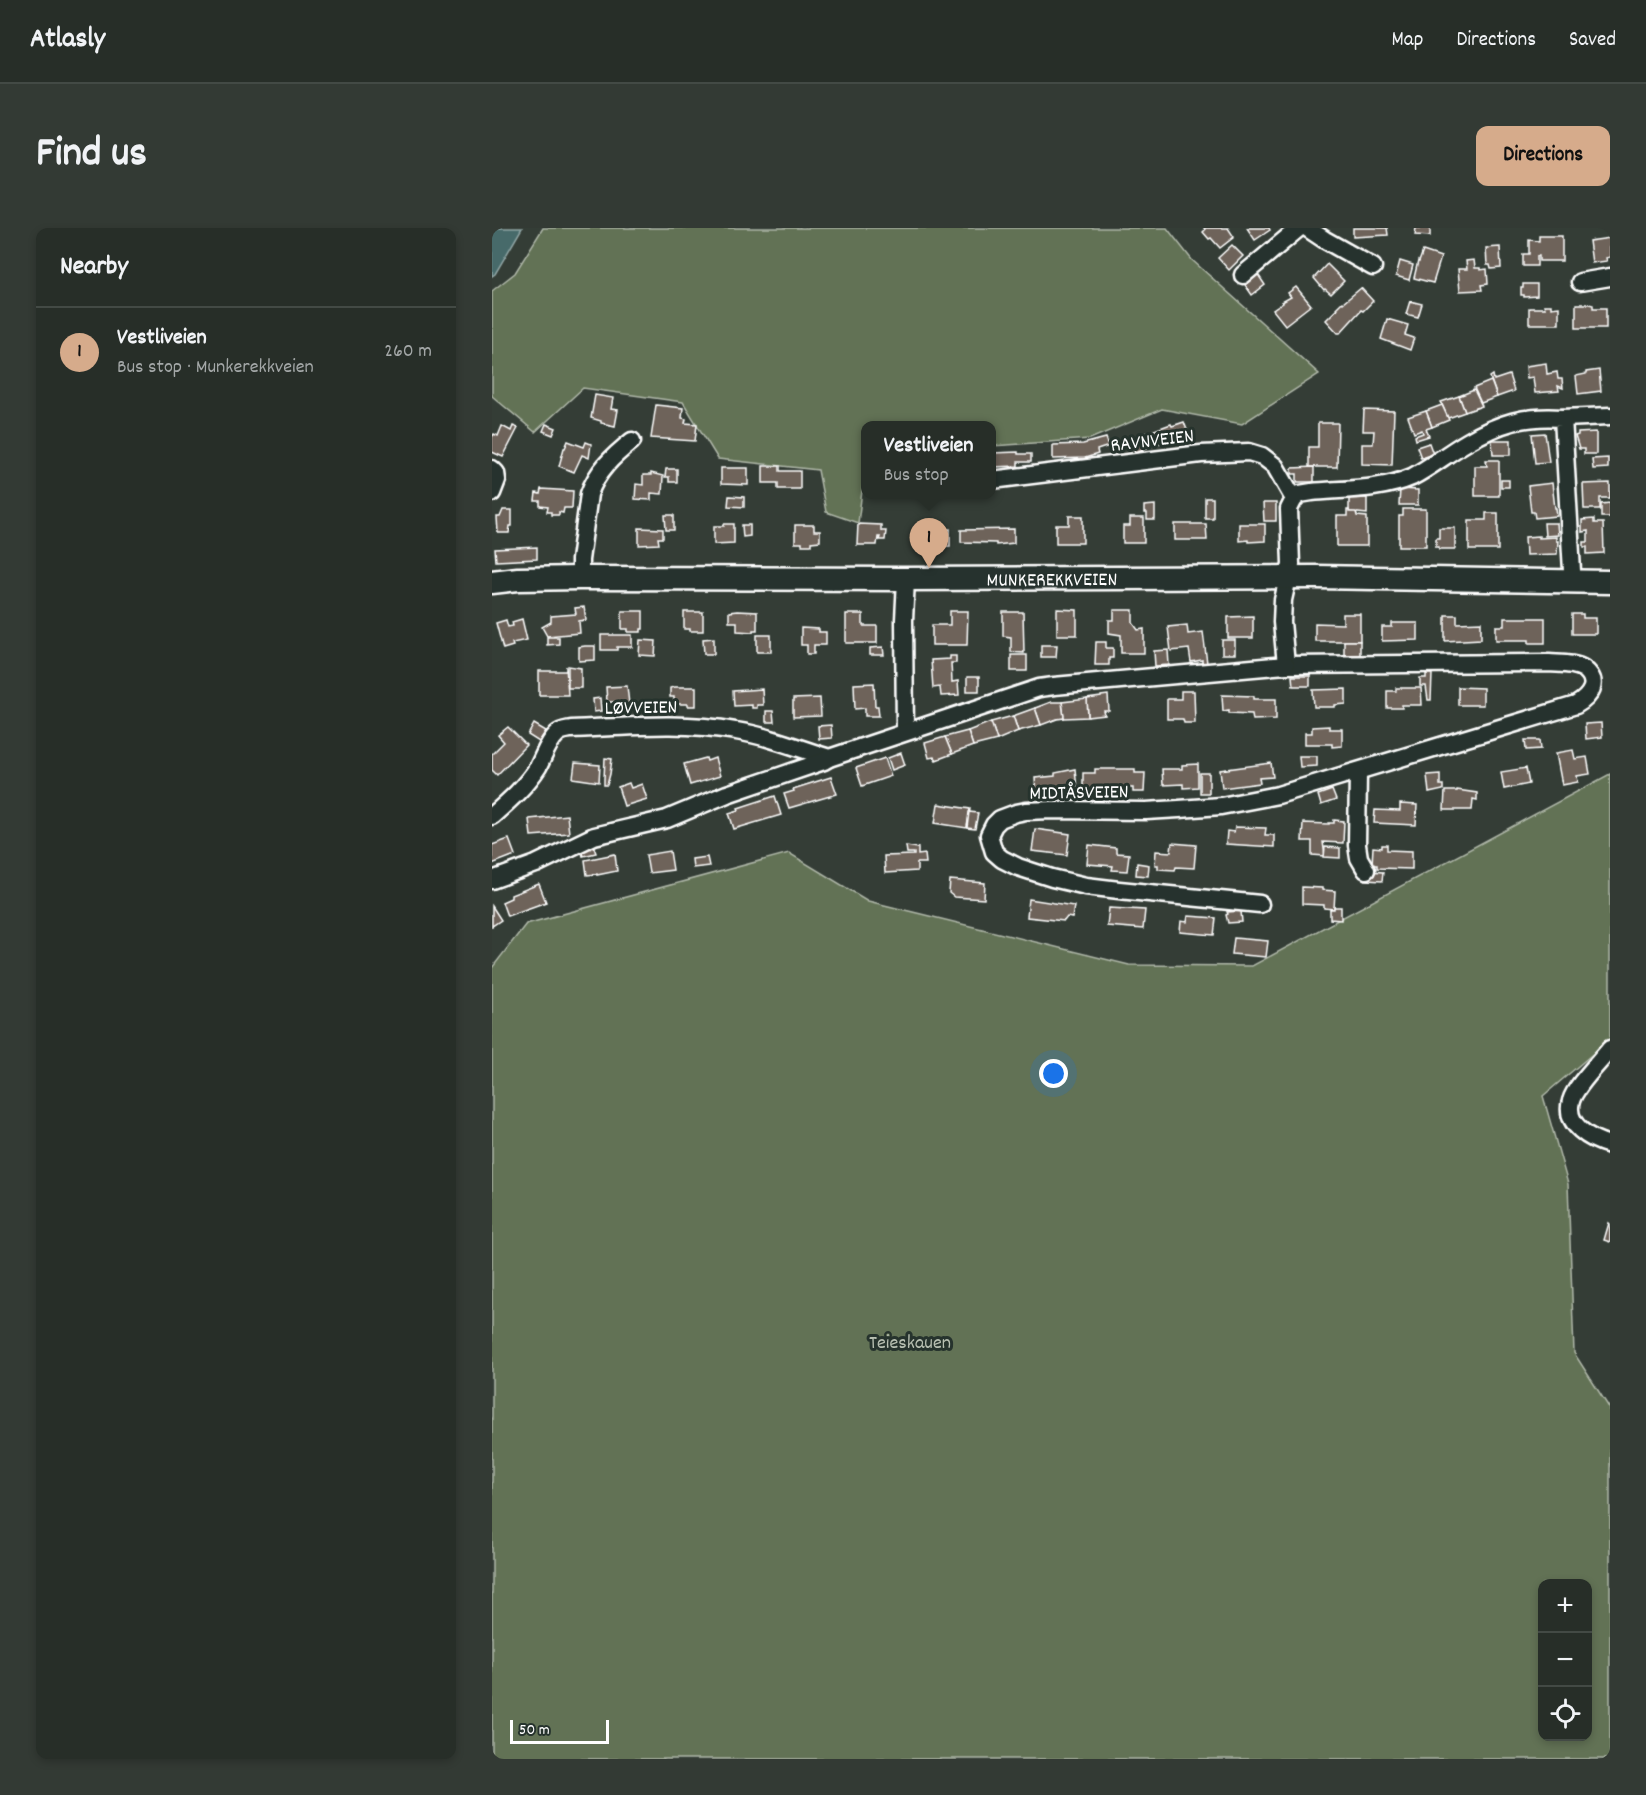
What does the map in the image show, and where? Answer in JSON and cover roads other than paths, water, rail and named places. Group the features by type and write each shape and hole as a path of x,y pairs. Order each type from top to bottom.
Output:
{"main road":[{"name":"MUNKEREKKVEIEN","path":"492,582 518,579 580,578 1404,578 1610,582"}],"street":[{"path":"1243,275 1299,228"},
{"path":"1307,228 1373,267"},
{"path":"1580,282 1610,277"},
{"path":"492,880 536,864 594,836 667,819 727,794 1015,695 1054,686 1286,665 1282,622 1285,583 1291,564 1289,509 1294,499 1300,494 1397,482 1425,470 1467,442 1507,423 1532,418 1610,416"},
{"path":"1563,418 1571,581"},
{"path":"580,578 580,560 592,485 605,465 632,441"},
{"name":"RAVNVEIEN","path":"996,480 1201,454 1249,452 1262,456 1275,466 1294,499"},
{"path":"492,469 496,473 497,480 492,493"},
{"path":"905,732 906,579"},
{"name":"MIDTÅSVEIEN","path":"1260,904 1086,886 1052,878 1017,867 1002,859 994,852 990,835 994,825 1000,819 1016,813 1051,810 1146,811 1221,806 1278,795 1576,705 1587,699 1592,690 1592,680 1584,669 1549,663 1286,665"},
{"name":"LØVVEIEN","path":"492,816 538,768 548,746 557,734 571,729 671,726 713,728 755,734 829,758"},
{"path":"1358,772 1357,845 1359,858 1366,870"},
{"path":"1610,1049 1570,1101 1571,1118 1577,1126 1589,1136 1610,1145"}],"water":[{"path":"492,228 522,228 492,276"}],"place":[{"name":"Vestliveien","path":"929,568"}],"park label":[{"name":"Teieskauen","path":"910,1341"}]}
